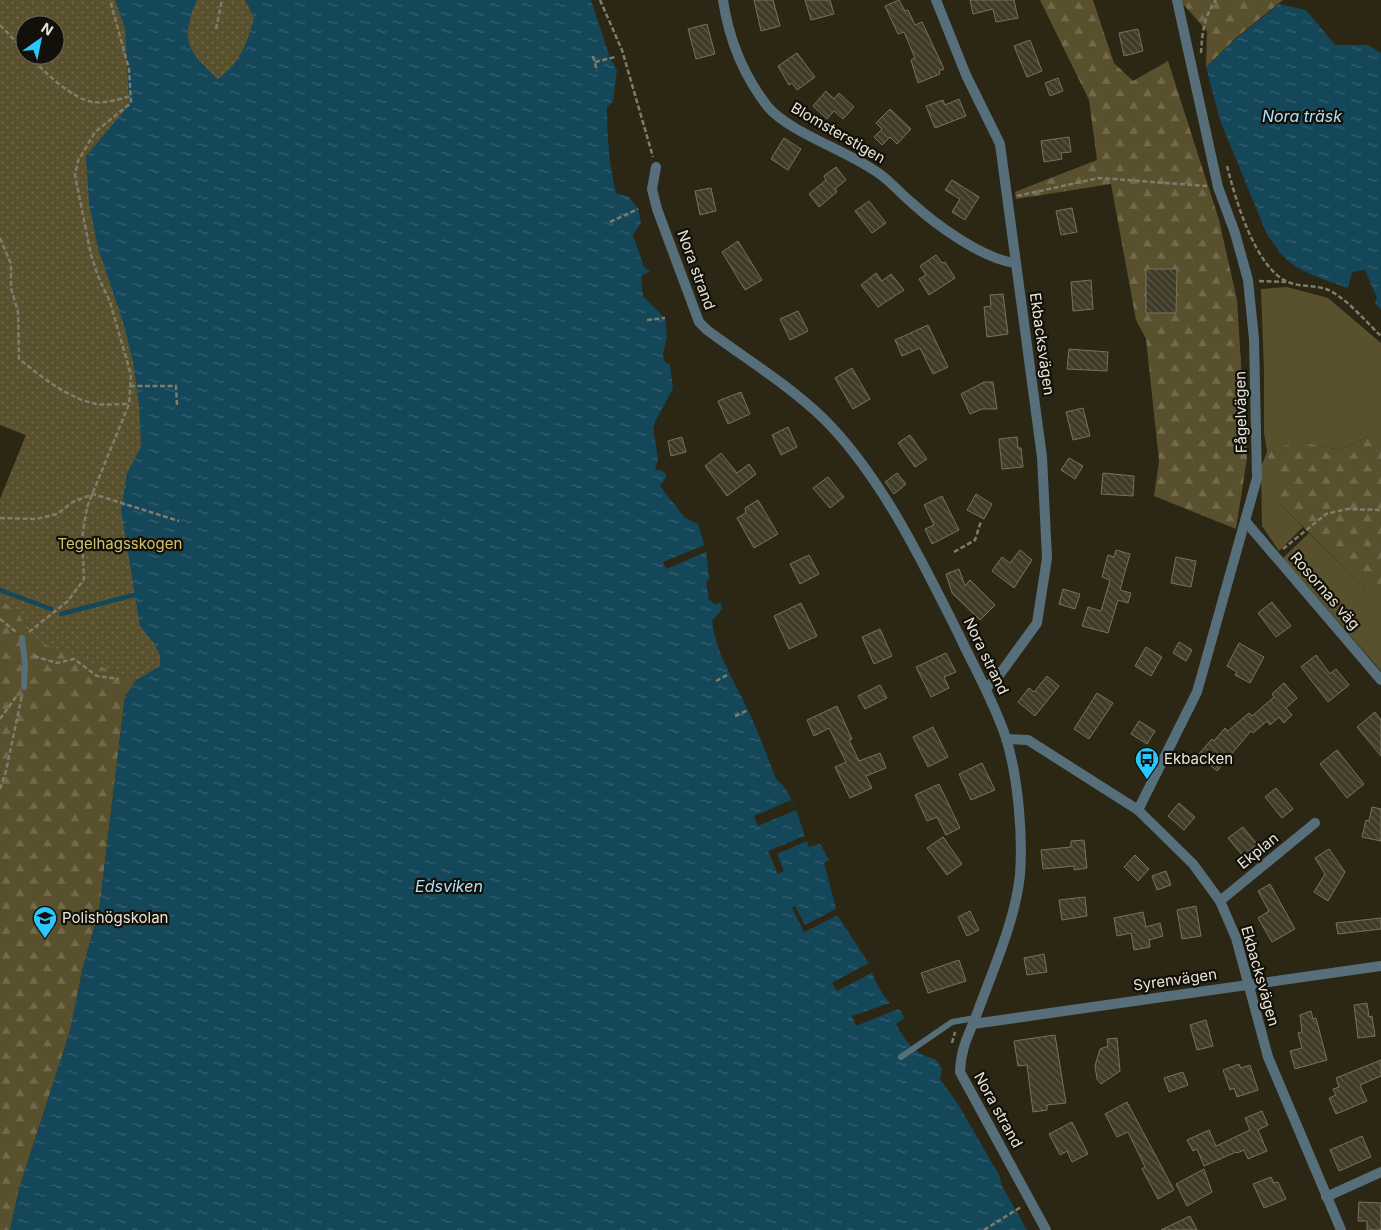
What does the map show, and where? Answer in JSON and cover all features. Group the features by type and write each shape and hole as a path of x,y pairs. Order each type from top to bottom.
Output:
{"street":[{"name":"Blomsterstigen","path":"723,0 727,28 745,74 769,108 790,124 881,175 913,205 972,246 1000,261 1015,263"},
{"name":"Ekbacksvägen","path":"936,0 966,75 1000,144 1042,457 1047,558 1037,623 997,678 986,688"},
{"name":"Fågelvägen","path":"1138,810 1197,692 1257,478 1254,339 1248,280 1235,233 1218,187 1177,0"},
{"name":"Nora strand","path":"656,167 652,189 699,322 707,330 800,398 825,420 866,470 898,518 928,574 986,688 1006,739 1019,806 1022,844 1020,877 1012,915 974,1021 962,1047 960,1072 1046,1230"},
{"name":"Rosornas väg","path":"1246,522 1381,680"},
{"name":"Ekbacksvägen","path":"1006,739 1028,740 1138,810 1193,864 1220,901 1236,938 1268,1057 1340,1230"},
{"name":"Ekplan","path":"1220,901 1315,823"},
{"name":"Syrenvägen","path":"974,1021 1381,966"},
{"path":"1326,1197 1381,1172"}],"lane":[{"path":"22,638 25,664 24,687"},
{"path":"902,1057 952,1022 974,1021"}],"path":[{"path":"22,638 68,601 84,579 82,538 87,508 129,404 131,375 110,302 98,276 92,255 75,175 78,161 95,132 108,120 127,108 132,96 129,70 110,0"},
{"path":"216,29 222,0"},
{"path":"600,0 622,50 656,167"},
{"path":"1202,56 1202,33 1210,8 1216,0"},
{"path":"0,25 15,41"},
{"path":"592,56 598,71"},
{"path":"595,62 615,57"},
{"path":"40,65 68,90 92,102 132,96"},
{"path":"1225,160 1254,245 1272,270 1288,282"},
{"path":"1008,198 1099,178 1218,187"},
{"path":"610,222 638,209"},
{"path":"0,238 11,264 10,288 18,312 19,359 45,379 74,395 96,404 129,404"},
{"path":"1248,280 1288,282 1326,289 1341,299 1381,336"},
{"path":"647,320 665,318"},
{"path":"130,386 176,386 177,406"},
{"path":"0,518 36,519 57,514 72,502 93,494 179,521"},
{"path":"1274,556 1326,514 1347,509 1381,510"},
{"path":"954,552 975,540 981,521"},
{"path":"0,618 22,638 33,656 32,662"},
{"path":"33,656 57,663 74,659 97,676 119,679"},
{"path":"716,681 729,674"},
{"path":"0,719 24,687"},
{"path":"0,789 6,771 24,687"},
{"path":"735,716 748,710"},
{"path":"984,1230 1022,1206"}],"green space":[{"name":"Tegelhagsskogen","path":"0,0 301,0 251,727 32,639 19,614 0,599 0,499 26,435 0,425"},
{"path":"1040,0 1093,0 1114,63 1133,81 1168,61 1219,220 1237,300 1247,458 1236,529 1154,496 1159,461 1146,339 1136,320 1111,184 1016,199 1015,192 1097,160 1089,100"},
{"path":"1182,0 1283,0 1237,37 1206,67 1207,31 1183,4"},
{"path":"1287,287 1328,298 1381,343 1381,435 1372,435 1340,450 1298,441 1283,507 1303,527 1279,551 1262,526 1261,467 1267,452 1264,433 1261,289"},
{"path":"1372,435 1381,435 1381,603 1283,507 1267,452 1298,441 1340,450"},
{"name":"Polishögskolan","path":"0,533 160,656 125,696 99,911 83,967 70,1031 19,1189 10,1230 0,1230"},
{"path":"1309,533 1381,603 1381,671 1283,558"}],"water":[{"name":"Edsviken","path":"115,0 197,0 189,25 188,35 190,44 199,60 218,79 226,73 242,52 248,37 254,18 245,0 591,0 610,58 617,70 613,101 607,107 609,150 616,193 629,197 638,209 641,223 633,235 644,267 650,271 641,276 643,296 665,318 667,337 663,353 664,361 670,365 673,388 653,426 658,459 655,470 662,470 667,476 660,486 685,518 698,524 706,551 709,578 706,583 709,600 715,604 721,603 722,609 712,621 717,645 752,719 776,779 792,801 809,847 820,844 829,860 824,863 838,916 871,967 872,973 886,999 901,1011 904,1018 896,1024 903,1036 921,1054 935,1059 942,1069 940,1079 958,1104 1000,1177 1001,1184 1027,1230 10,1230 19,1189 70,1031 83,967 99,911 125,696 136,680 160,666 160,656 155,645 140,626 121,510 127,473 141,447 139,405 133,362 124,325 98,248 89,203 86,156 129,105 125,29"},
{"name":"Nora träsk","path":"1279,4 1306,10 1335,45 1368,45 1381,53 1381,310 1375,303 1377,298 1365,270 1352,272 1348,288 1296,267 1282,255 1268,237 1220,120 1206,67 1238,37"}],"pier":[{"path":"705,545 708,551 666,569 663,562"},
{"path":"791,800 796,810 758,826 754,816"},
{"path":"807,835 809,840 777,854 784,871 778,874 768,851"},
{"path":"795,906 805,925 838,908 840,914 804,932 792,908"},
{"path":"871,962 874,972 837,991 832,983"},
{"path":"893,1002 898,1009 856,1026 852,1016"}],"building":[{"path":"754,0 773,0 780,26 761,31"},
{"path":"805,0 830,0 834,14 811,20"},
{"path":"899,0 905,11 908,10 915,25 922,22 944,69 939,71 940,74 918,83 911,60 915,58 904,32 898,34 885,6"},
{"path":"970,0 1014,0 1018,18 996,22 993,9 973,14"},
{"path":"707,24 715,54 696,59 688,29"},
{"path":"1138,29 1143,51 1124,56 1119,33"},
{"path":"1030,40 1042,71 1027,77 1014,46"},
{"path":"797,53 815,77 797,90 792,83 789,85 778,66"},
{"path":"1058,78 1063,91 1050,96 1045,83"},
{"path":"826,91 834,99 839,93 854,107 843,119 834,111 827,119 813,106"},
{"path":"959,99 966,116 935,128 926,106 943,100 945,105"},
{"path":"890,109 911,129 897,144 890,137 882,145 874,137 882,129 876,123"},
{"path":"1069,137 1071,152 1061,153 1062,159 1044,162 1041,141"},
{"path":"784,138 801,149 788,170 771,159"},
{"path":"836,167 846,180 835,189 837,192 819,207 809,194 826,180 824,176"},
{"path":"952,180 979,197 965,220 952,212 960,199 945,190"},
{"path":"711,188 716,211 700,215 695,191"},
{"path":"869,201 886,223 872,233 855,211"},
{"path":"1072,208 1077,232 1061,235 1056,211"},
{"path":"738,241 762,280 745,290 722,252"},
{"path":"936,255 942,263 945,262 955,278 929,295 919,279 926,275 920,266"},
{"path":"1146,269 1177,269 1176,313 1146,313"},
{"path":"876,273 882,281 891,274 904,290 878,307 861,285"},
{"path":"1091,280 1093,309 1073,311 1071,282"},
{"path":"1003,294 1008,334 987,337 984,307 991,306 990,295"},
{"path":"798,311 808,331 790,340 780,319"},
{"path":"928,325 948,367 933,374 920,348 902,356 895,340"},
{"path":"1069,349 1108,352 1107,371 1067,369"},
{"path":"852,368 870,399 853,409 835,378"},
{"path":"984,382 993,382 997,409 982,409 970,414 961,394"},
{"path":"741,392 750,414 728,424 718,401"},
{"path":"1083,408 1090,436 1073,440 1066,412"},
{"path":"788,427 797,447 781,455 772,435"},
{"path":"910,435 927,459 915,467 898,443"},
{"path":"682,437 686,452 671,456 668,441"},
{"path":"1017,437 1018,448 1021,448 1023,467 1002,469 999,439"},
{"path":"721,453 737,473 749,464 756,474 727,496 705,466"},
{"path":"1069,458 1083,466 1075,479 1061,470"},
{"path":"897,473 906,484 894,494 885,482"},
{"path":"1103,473 1134,476 1133,496 1101,494"},
{"path":"828,477 844,497 830,508 813,488"},
{"path":"976,494 992,504 984,519 967,510"},
{"path":"942,496 959,530 932,544 925,529 934,525 924,505"},
{"path":"758,500 778,534 754,548 737,518 746,513 745,508"},
{"path":"1020,550 1032,560 1014,588 992,571 1002,557 1010,563"},
{"path":"1116,550 1130,554 1120,590 1131,593 1128,603 1118,600 1108,633 1082,626 1088,607 1101,611 1110,580 1102,577 1108,555 1114,557"},
{"path":"809,555 819,574 800,584 790,564"},
{"path":"1176,557 1196,561 1191,587 1171,583"},
{"path":"959,569 965,586 970,580 995,605 980,620 952,593 946,574"},
{"path":"1063,589 1080,594 1075,609 1059,604"},
{"path":"1272,602 1291,626 1276,637 1258,613"},
{"path":"801,603 817,636 789,649 774,616"},
{"path":"880,629 892,656 874,664 862,637"},
{"path":"1179,642 1192,650 1186,661 1173,653"},
{"path":"1239,643 1264,657 1250,683 1235,675 1237,672 1227,666"},
{"path":"1146,647 1162,657 1151,676 1135,666"},
{"path":"946,653 956,672 944,677 949,688 931,697 916,667"},
{"path":"1316,655 1330,674 1336,669 1349,685 1328,702 1301,667"},
{"path":"1047,676 1059,686 1035,716 1018,702 1029,688 1034,692"},
{"path":"1284,683 1297,698 1286,708 1292,715 1284,723 1279,717 1270,725 1267,721 1253,733 1251,731 1217,771 1198,755 1225,728 1228,731 1249,713 1252,716 1274,697 1272,694"},
{"path":"880,685 887,698 865,709 858,696"},
{"path":"1097,693 1113,703 1089,739 1074,729"},
{"path":"837,706 852,739 849,740 859,761 880,753 886,768 866,776 872,788 850,798 835,767 846,762 829,728 814,736 807,720"},
{"path":"1375,712 1381,720 1381,756 1357,727"},
{"path":"1139,721 1155,731 1147,744 1131,734"},
{"path":"933,727 948,757 928,767 913,737"},
{"path":"1337,750 1364,784 1347,798 1320,764"},
{"path":"982,763 995,790 971,800 959,774"},
{"path":"939,784 960,828 946,835 937,817 927,821 915,795"},
{"path":"1276,788 1293,809 1282,818 1265,797"},
{"path":"1179,803 1195,817 1184,830 1168,816"},
{"path":"1372,807 1381,809 1381,841 1362,837 1366,820 1369,821"},
{"path":"1243,827 1257,844 1243,856 1228,838"},
{"path":"943,837 962,864 947,875 927,848"},
{"path":"1084,840 1087,868 1074,870 1074,866 1043,869 1041,850 1071,847 1071,841"},
{"path":"1329,849 1345,872 1328,901 1314,892 1325,874 1315,858"},
{"path":"1135,855 1149,869 1138,881 1124,867"},
{"path":"1166,871 1171,885 1157,890 1152,876"},
{"path":"1270,884 1295,929 1272,942 1258,918 1269,911 1258,891"},
{"path":"1085,897 1087,916 1062,920 1059,900"},
{"path":"1196,906 1201,936 1182,939 1177,910"},
{"path":"970,911 979,930 967,936 958,917"},
{"path":"1143,912 1146,927 1160,923 1163,936 1149,940 1150,947 1134,950 1131,933 1117,936 1114,918"},
{"path":"1381,918 1381,929 1338,934 1336,923"},
{"path":"1044,954 1047,972 1027,975 1024,958"},
{"path":"959,960 966,981 928,993 921,973"},
{"path":"1367,1003 1369,1017 1372,1016 1375,1036 1358,1038 1354,1005"},
{"path":"1311,1011 1313,1019 1316,1018 1327,1060 1295,1069 1290,1051 1302,1048 1298,1033 1302,1032 1300,1015"},
{"path":"1206,1020 1213,1046 1197,1050 1190,1025"},
{"path":"1055,1035 1066,1103 1047,1105 1047,1110 1033,1112 1027,1065 1018,1066 1014,1041"},
{"path":"1117,1038 1120,1071 1101,1084 1097,1079 1095,1066 1100,1049 1108,1046 1107,1039"},
{"path":"1381,1060 1381,1076 1360,1085 1367,1101 1336,1114 1329,1098 1336,1095 1333,1089 1339,1087 1336,1078"},
{"path":"1239,1064 1241,1068 1250,1065 1258,1090 1237,1097 1234,1088 1230,1090 1223,1070"},
{"path":"1183,1072 1188,1085 1169,1092 1164,1078"},
{"path":"1127,1102 1174,1190 1158,1199 1142,1169 1145,1167 1128,1132 1117,1137 1105,1114"},
{"path":"1262,1111 1268,1125 1258,1130 1267,1151 1248,1159 1244,1150 1204,1166 1197,1149 1193,1151 1187,1140 1209,1130 1216,1146 1250,1130 1245,1118"},
{"path":"1072,1122 1088,1154 1072,1162 1067,1151 1060,1155 1049,1134"},
{"path":"1362,1136 1371,1157 1339,1171 1330,1150"},
{"path":"1204,1169 1212,1192 1187,1206 1176,1184"},
{"path":"1271,1177 1274,1183 1278,1182 1286,1199 1264,1208 1253,1184"},
{"path":"1359,1202 1381,1203 1381,1230 1367,1230 1367,1221 1358,1221"},
{"path":"1190,1216 1197,1230 1161,1230"}],"waterway":[{"path":"0,590 51,609"},
{"path":"61,614 134,595"}],"place":[{"name":"Ekbacken","path":"1147,780"},
{"name":"Polishögskolan","path":"45,939"}]}
